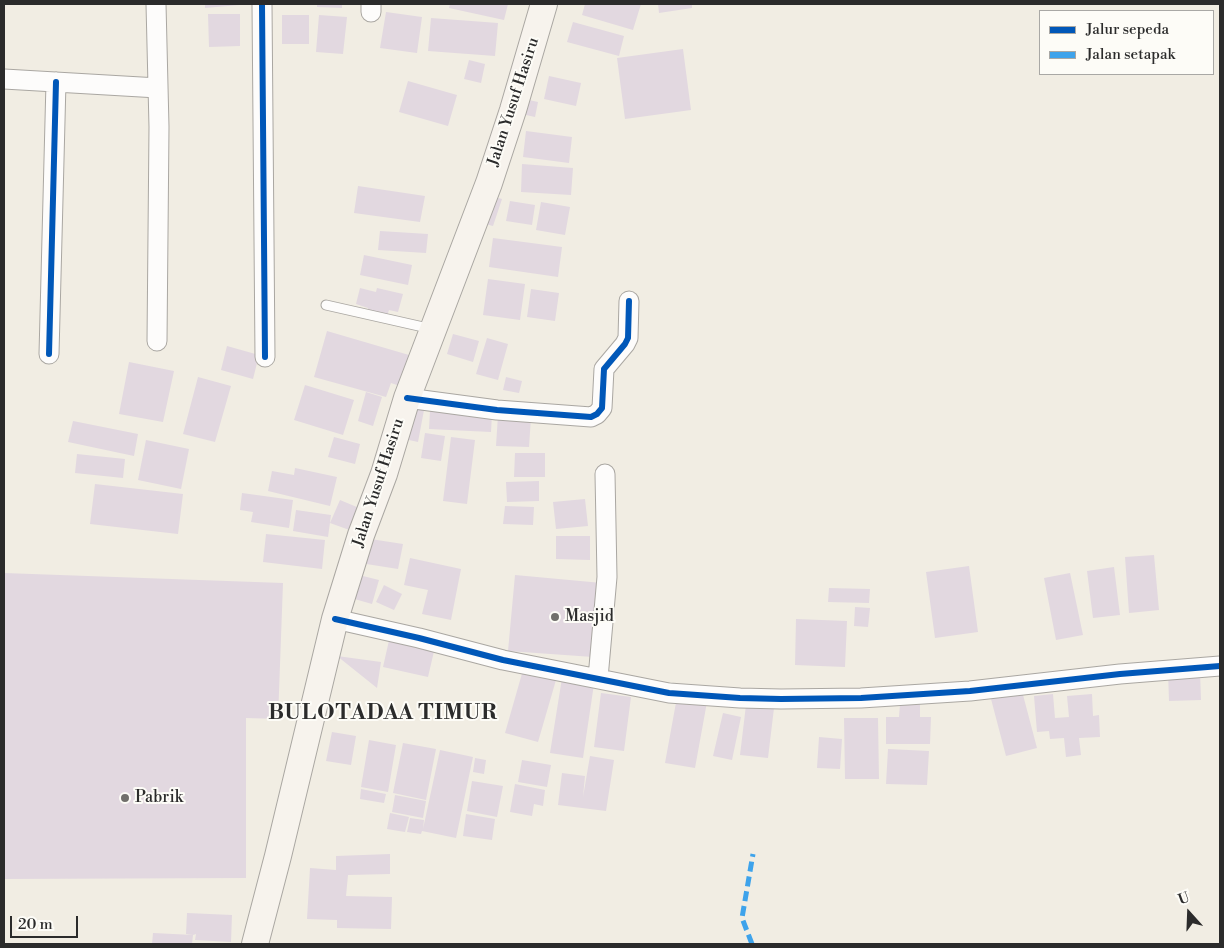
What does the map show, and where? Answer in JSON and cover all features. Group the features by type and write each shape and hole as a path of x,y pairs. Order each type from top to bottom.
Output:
{"main road":[{"name":"Jalan Yusuf Hasiru","path":"255,944 335,619 361,535 384,474 407,398 460,260 513,110 544,4"}],"street":[{"path":"156,4 159,137 157,341"},
{"path":"262,4 265,357"},
{"path":"4,79 158,88"},
{"path":"49,354 56,82"},
{"path":"407,398 498,410 591,417 598,414 602,408 604,369 628,338 629,301"},
{"path":"598,678 607,577 604,474"},
{"path":"335,619 502,660 669,692 740,698 862,698 970,691 1120,674 1220,666"}],"lane":[{"path":"326,304 432,329"}],"building":[{"path":"205,4 239,4 239,5 205,8"},
{"path":"317,4 342,4 342,8 317,7"},
{"path":"450,4 508,4 504,20 449,8"},
{"path":"585,4 641,4 633,30 582,15"},
{"path":"658,4 692,4 692,8 659,13"},
{"path":"386,12 422,17 417,53 380,48"},
{"path":"208,14 240,14 240,46 209,47"},
{"path":"282,15 309,15 309,44 282,44"},
{"path":"319,15 347,17 343,54 316,52"},
{"path":"431,18 498,23 495,56 428,51"},
{"path":"573,22 624,36 619,56 567,42"},
{"path":"683,49 691,110 625,119 617,58"},
{"path":"469,60 485,64 481,83 464,79"},
{"path":"549,76 581,83 576,106 544,99"},
{"path":"408,81 457,95 448,126 399,112"},
{"path":"520,98 538,102 535,117 517,113"},
{"path":"526,131 572,137 569,163 523,157"},
{"path":"522,164 573,168 571,195 521,192"},
{"path":"358,186 425,196 420,222 354,213"},
{"path":"487,195 502,199 493,226 478,222"},
{"path":"510,201 535,205 532,225 506,221"},
{"path":"541,202 570,207 565,235 536,230"},
{"path":"380,231 428,234 426,253 378,250"},
{"path":"493,238 562,247 558,277 489,267"},
{"path":"364,255 412,265 408,285 360,275"},
{"path":"488,279 525,284 520,320 483,315"},
{"path":"360,288 376,292 377,288 403,294 398,312 389,310 387,316 368,311 368,308 356,304"},
{"path":"531,289 559,293 555,321 527,317"},
{"path":"327,331 409,355 400,386 391,383 386,397 314,377"},
{"path":"453,334 479,341 473,362 447,354"},
{"path":"487,338 508,344 498,380 476,374"},
{"path":"227,346 259,355 253,379 221,370"},
{"path":"129,362 174,371 163,422 119,414"},
{"path":"198,377 231,386 215,442 183,434"},
{"path":"506,377 522,381 519,393 503,390"},
{"path":"305,385 354,400 343,435 294,420"},
{"path":"366,392 382,397 373,426 358,421"},
{"path":"406,406 424,410 418,442 400,438"},
{"path":"430,411 492,414 491,432 429,429"},
{"path":"498,415 531,417 529,447 496,446"},
{"path":"73,421 138,434 134,456 68,442"},
{"path":"425,433 445,436 441,461 421,458"},
{"path":"334,437 360,444 355,464 328,457"},
{"path":"451,437 475,440 467,504 443,501"},
{"path":"146,440 189,449 181,489 138,480"},
{"path":"515,453 545,453 545,477 514,477"},
{"path":"77,454 125,459 123,478 75,473"},
{"path":"295,468 337,477 330,506 268,491 272,471 294,475"},
{"path":"539,481 539,501 507,502 506,482"},
{"path":"95,484 183,494 178,534 90,524"},
{"path":"242,493 293,500 289,528 251,522 253,512 240,510"},
{"path":"585,499 588,526 556,529 553,502"},
{"path":"340,500 364,510 355,532 330,523"},
{"path":"505,506 534,507 533,525 503,524"},
{"path":"296,510 331,515 328,537 293,531"},
{"path":"266,534 325,540 322,569 263,562"},
{"path":"556,536 590,536 590,560 556,559"},
{"path":"364,538 403,544 398,569 360,563"},
{"path":"1154,555 1159,610 1129,613 1125,557"},
{"path":"410,558 461,569 451,620 422,614 428,590 404,585"},
{"path":"969,566 978,632 935,638 926,572"},
{"path":"1114,567 1120,615 1093,618 1087,571"},
{"name":"Pabrik","path":"4,573 283,583 278,719 246,718 246,878 4,879"},
{"path":"351,573 379,580 372,604 344,596"},
{"path":"1070,573 1083,635 1056,640 1044,578"},
{"name":"Masjid","path":"515,575 602,583 593,657 508,651"},
{"path":"384,585 402,594 394,610 376,602"},
{"path":"829,588 870,589 869,603 828,602"},
{"path":"855,607 870,608 868,627 854,626"},
{"path":"796,619 847,621 845,667 795,665"},
{"path":"390,636 435,647 428,677 383,667"},
{"path":"337,656 381,662 377,688"},
{"path":"523,670 556,680 538,742 505,733"},
{"path":"1168,671 1200,671 1201,700 1169,701"},
{"path":"562,678 594,684 583,758 550,753"},
{"path":"1022,691 1037,748 1006,756 991,699"},
{"path":"601,693 631,697 624,751 594,747"},
{"path":"1053,694 1055,718 1069,717 1067,696 1092,694 1093,716 1099,715 1100,737 1079,738 1081,755 1066,757 1064,738 1050,739 1049,731 1037,732 1034,696"},
{"path":"677,697 707,702 695,768 665,763"},
{"path":"900,704 920,704 920,717 931,717 930,744 886,744 886,717 899,717"},
{"path":"746,705 774,708 768,758 740,755"},
{"path":"723,713 741,717 732,760 713,756"},
{"path":"844,718 878,718 879,779 845,779"},
{"path":"332,732 356,736 351,765 326,761"},
{"path":"819,737 842,739 840,769 817,768"},
{"path":"369,740 396,745 388,792 361,787"},
{"path":"403,743 436,749 426,800 393,793"},
{"path":"888,749 929,751 927,785 886,784"},
{"path":"440,750 473,757 456,838 422,831 421,834 407,832 410,818 424,820 423,829"},
{"path":"590,756 614,760 606,811 558,805 562,773 585,776 583,797"},
{"path":"475,758 486,760 484,774 473,772"},
{"path":"522,760 551,765 547,787 518,782"},
{"path":"472,781 503,786 497,817 467,811"},
{"path":"515,784 545,790 543,806 534,804 532,816 510,812"},
{"path":"361,789 386,794 384,803 360,799"},
{"path":"395,795 426,801 423,818 392,812"},
{"path":"390,813 409,817 405,832 387,829"},
{"path":"466,814 495,819 492,840 463,836"},
{"path":"390,854 390,874 348,875 346,896 392,897 391,929 337,928 337,920 307,919 310,868 336,870 336,856"},
{"path":"187,913 232,915 231,942 195,940 196,934 186,934"},
{"path":"153,933 193,935 192,944 152,944"}],"marked path":[{"path":"752,944 742,918 753,854"}],"cycle path":[{"path":"262,4 265,357"},
{"path":"49,354 56,82"},
{"path":"407,398 497,410 591,417 602,408 604,369 628,338 629,301"},
{"path":"335,619 503,660 669,693 740,698 861,698 970,691 1120,674 1220,666"}],"place":[{"name":"Masjid","path":"555,617"},
{"name":"Pabrik","path":"125,798"}],"district":[{"name":"BULOTADAA TIMUR","path":"383,714"}]}
